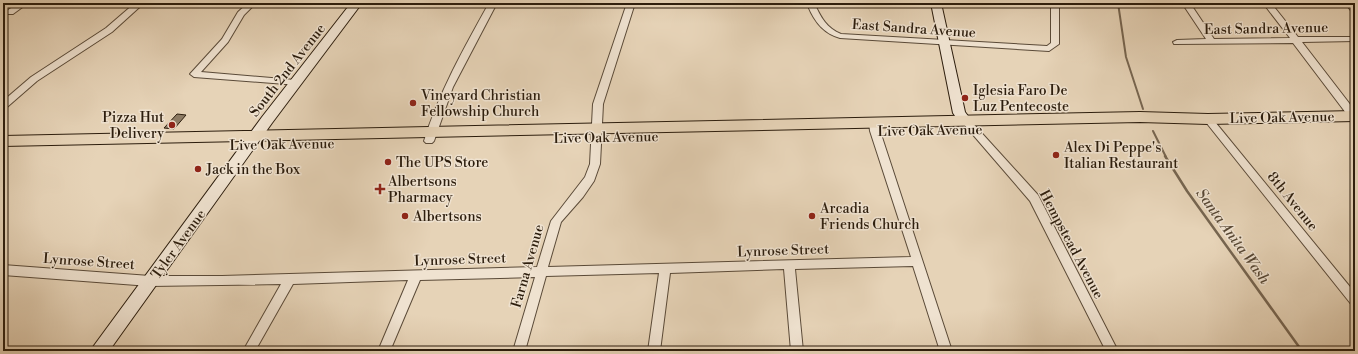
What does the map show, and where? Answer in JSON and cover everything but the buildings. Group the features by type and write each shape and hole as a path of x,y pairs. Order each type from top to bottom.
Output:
{"main road":[{"name":"Live Oak Avenue","path":"3,141 252,140 1354,117"},
{"name":"Live Oak Avenue","path":"3,151 252,140"}],"street":[{"path":"7,12 24,3"},
{"path":"3,106 34,79 109,30 140,3"},
{"path":"252,3 241,14 225,40 194,74 295,83"},
{"name":"South 2nd Avenue","path":"252,140 357,3"},
{"path":"430,136 459,66 493,3"},
{"name":"Farna Avenue","path":"519,351 556,221 579,194 590,178 595,164 598,104 631,3"},
{"name":"East Sandra Avenue","path":"793,3 811,4 815,16 830,32 840,36 1050,49 1055,44 1055,3"},
{"path":"936,3 959,113 969,125"},
{"path":"1186,3 1212,42"},
{"path":"1268,3 1354,117"},
{"path":"1349,3 1355,10"},
{"name":"East Sandra Avenue","path":"1177,42 1355,39"},
{"name":"8th Avenue","path":"1208,119 1355,301"},
{"name":"Hempstead Avenue","path":"969,125 1034,198 1112,351"},
{"path":"874,127 946,351"},
{"name":"Tyler Avenue","path":"99,351 252,140"},
{"name":"Lynrose Street","path":"3,270 150,281 290,279 917,261"},
{"path":"789,265 797,351"},
{"path":"654,351 665,269"},
{"path":"384,351 416,275"},
{"path":"249,351 290,279"}],"waterway":[{"name":"Santa Anita Wash","path":"1118,3 1126,57 1143,109"},
{"name":"Santa Anita Wash","path":"1153,131 1166,157"},
{"name":"Santa Anita Wash","path":"1165,156 1187,191 1302,351"}],"place":[{"name":"Iglesia Faro De Luz Pentecoste","path":"965,98"},
{"name":"Vineyard Christian Fellowship Church","path":"413,103"},
{"name":"Pizza Hut Delivery","path":"172,125"},
{"name":"Alex Di Peppe's Italian Restaurant","path":"1056,155"},
{"name":"The UPS Store","path":"388,162"},
{"name":"Jack in the Box","path":"198,169"},
{"name":"Albertsons Pharmacy","path":"380,189"},
{"name":"Albertsons","path":"405,216"},
{"name":"Arcadia Friends Church","path":"812,216"}]}
